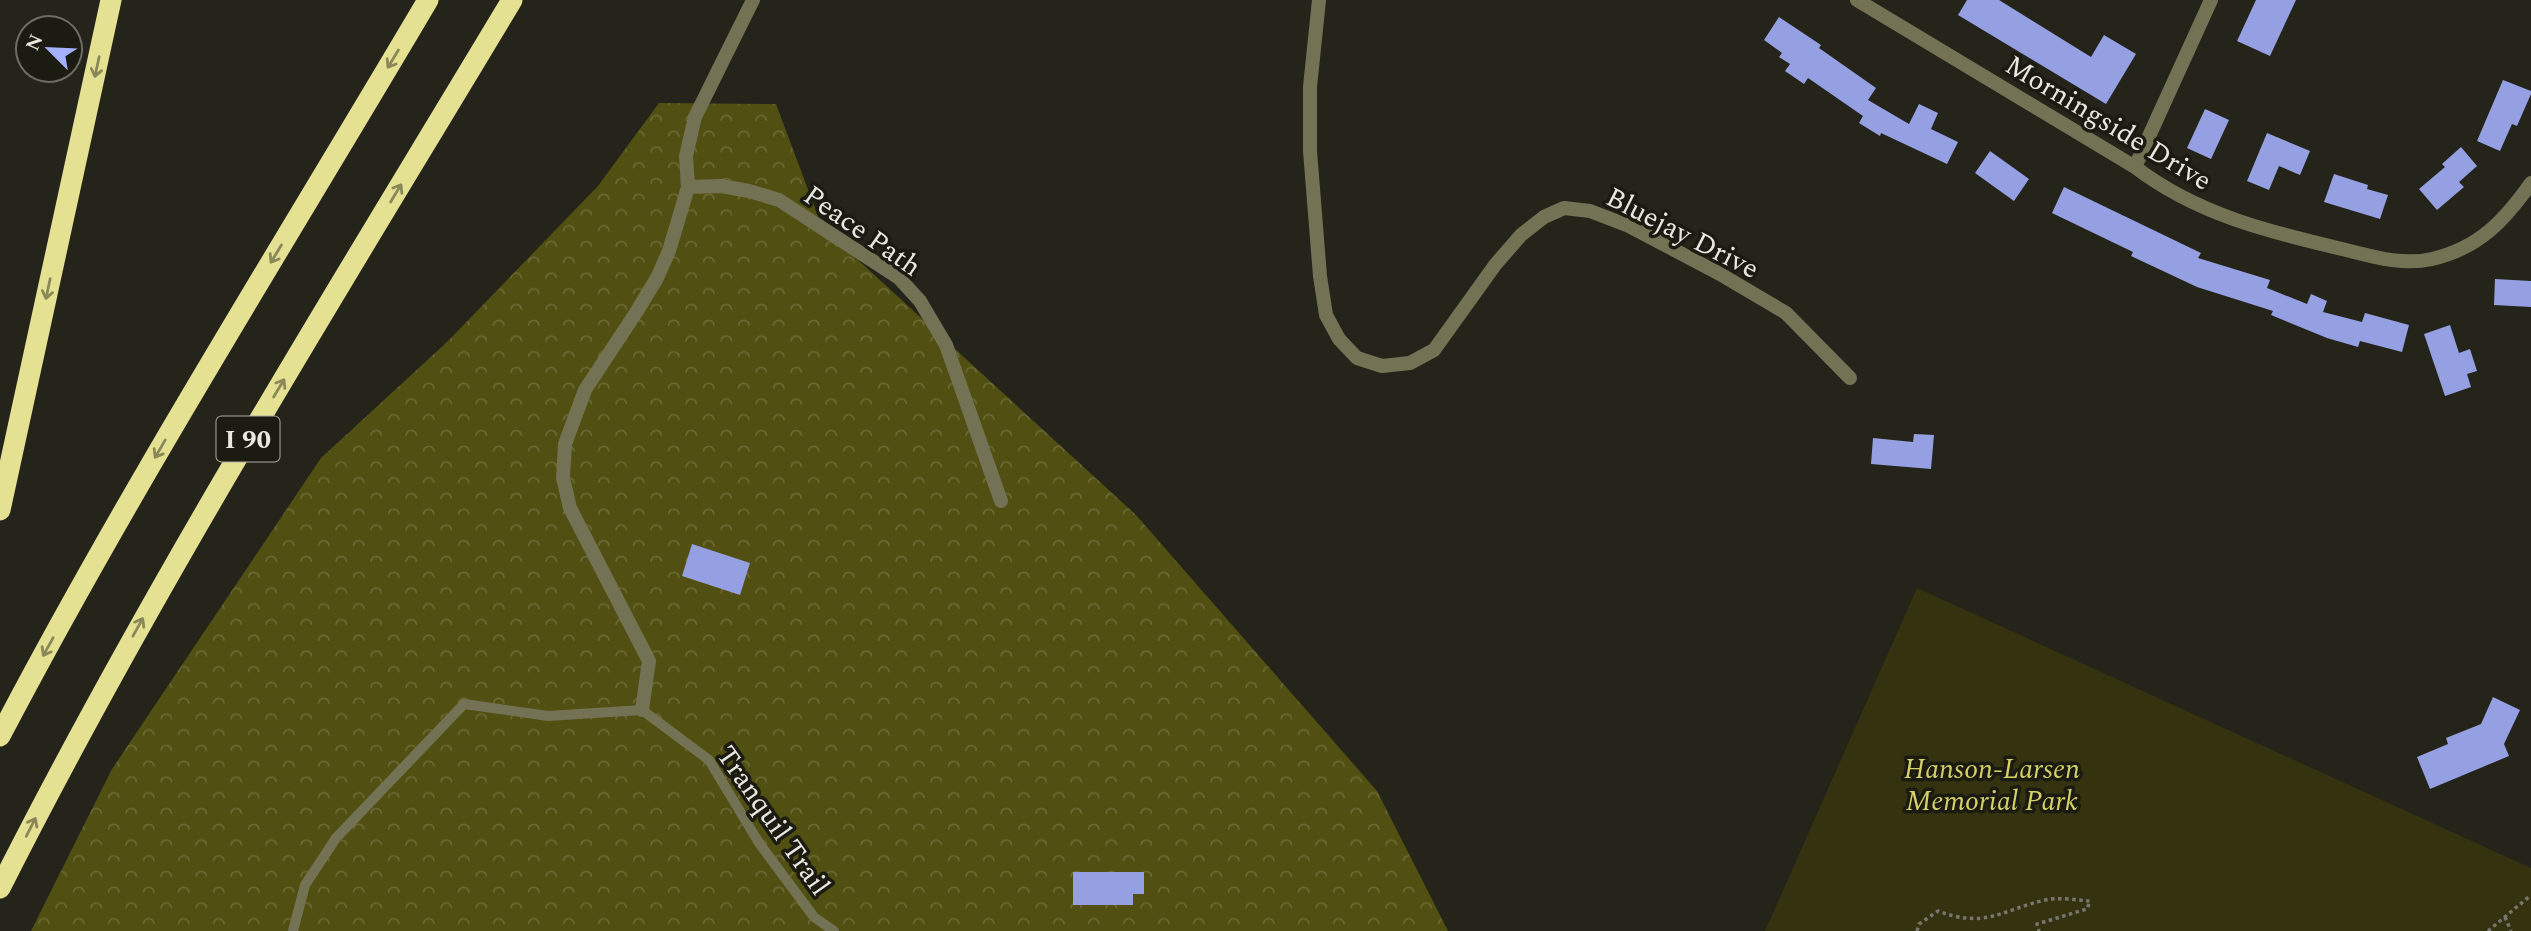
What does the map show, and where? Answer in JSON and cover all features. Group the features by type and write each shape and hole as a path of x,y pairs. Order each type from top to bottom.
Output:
{"highway":[{"path":"0,510 111,0"},
{"name":"I 90","path":"0,736 167,435 428,0"},
{"name":"I 90","path":"0,888 61,768 175,561 512,0"}],"street":[{"path":"642,710 649,660 569,508 563,478 565,444 585,390 657,278 669,251 688,187 686,156 695,117 753,0"},
{"name":"Bluejay Drive","path":"1319,0 1310,86 1310,151 1320,276 1326,315 1339,339 1357,358 1382,366 1410,363 1434,350 1495,265 1521,235 1544,217 1564,208 1590,211 1629,226 1720,274 1786,313 1850,378"},
{"name":"Morningside Drive","path":"1857,0 2135,167 2159,186 2203,208 2270,233 2398,262 2431,259 2463,248 2491,232 2515,207 2531,183"},
{"path":"2135,167 2211,0"},
{"name":"Peace Path","path":"688,187 721,186 779,200 899,278 920,302 946,345 1000,501"}],"lane":[{"path":"293,931 305,885 336,838 464,704 548,716 642,710"},
{"name":"Tranquil Trail","path":"642,710 709,760 759,842 814,916 834,931"}],"path":[{"path":"2488,931 2531,895"},
{"path":"1917,931 1919,923 1938,911 1958,919 1985,919 2048,899 2090,901 2087,909 2037,924 2039,931"},
{"path":"2504,916 2511,931"}],"green space":[{"path":"659,103 776,104 822,227 1136,515 1377,791 1448,931 31,931 112,769 321,458 447,342 598,186"},
{"name":"Hanson-Larsen Memorial Park","path":"1917,588 2531,868 2531,931 1765,931"}],"building":[{"path":"1967,0 1999,0 2091,57 2104,35 2136,54 2106,104 1958,15"},
{"path":"2256,0 2296,0 2270,56 2237,41"},
{"path":"1779,17 1821,45 1819,48 1876,88 1868,100 1909,124 1919,104 1938,113 1931,129 1958,142 1947,164 1881,133 1880,136 1859,123 1863,116 1808,78 1804,84 1785,71 1790,64 1779,57 1782,53 1764,40"},
{"path":"2503,80 2531,91 2531,94 2517,126 2512,124 2500,151 2477,141"},
{"path":"2205,109 2229,120 2211,159 2187,148"},
{"path":"2267,133 2310,151 2300,175 2279,166 2269,190 2247,181"},
{"path":"2461,147 2477,166 2459,182 2464,187 2437,210 2419,189 2445,167 2442,164"},
{"path":"1990,151 2029,179 2014,201 1975,173"},
{"path":"2334,174 2388,195 2380,219 2324,202"},
{"path":"2064,187 2201,253 2198,258 2270,280 2267,288 2307,304 2311,294 2327,301 2323,312 2362,322 2365,313 2409,325 2402,352 2360,341 2358,347 2327,338 2271,315 2273,311 2197,287 2131,256 2133,252 2052,213"},
{"path":"2495,279 2531,281 2531,307 2494,305"},
{"path":"2450,325 2459,353 2470,349 2477,371 2467,374 2471,387 2445,396 2424,334"},
{"path":"1914,434 1934,435 1931,469 1871,464 1873,438 1913,442"},
{"path":"692,544 750,563 740,595 682,576"},
{"path":"2493,697 2520,710 2504,744 2509,756 2430,789 2417,757 2448,744 2446,738 2481,724"},
{"path":"1073,872 1144,872 1144,894 1133,894 1133,905 1073,905"}]}
